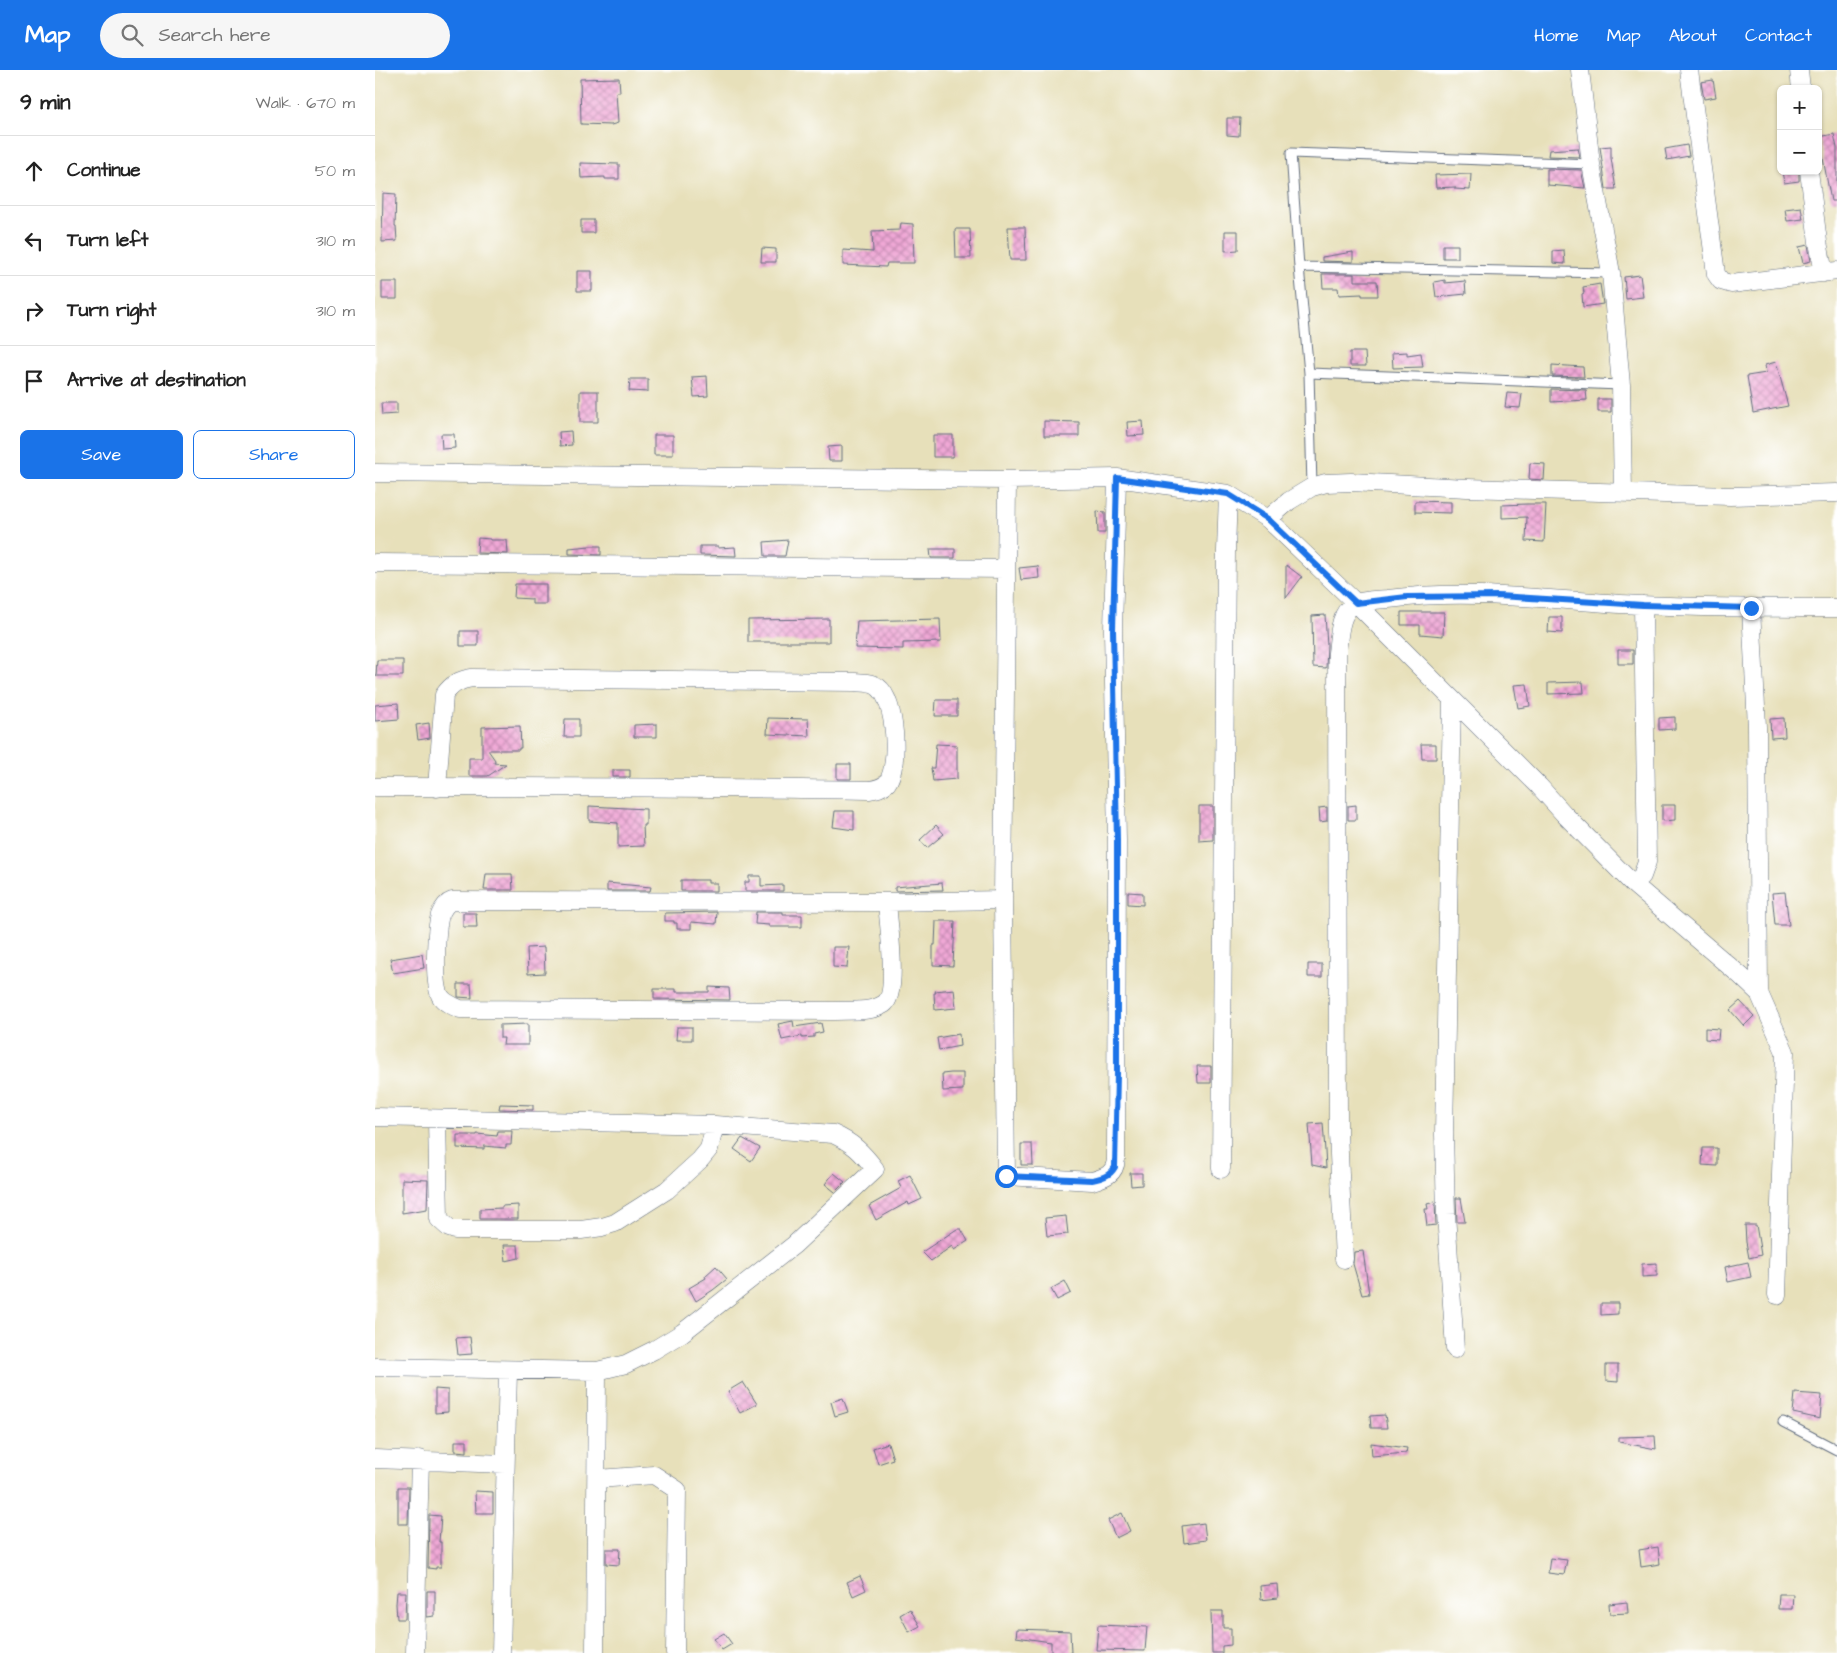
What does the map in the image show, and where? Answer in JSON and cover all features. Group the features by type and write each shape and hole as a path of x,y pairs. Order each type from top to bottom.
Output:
{"street":[{"path":"1580,70 1591,164 1611,273 1621,385 1623,492"},
{"path":"1689,70 1716,274 1721,281 1731,284 1831,272 1818,242 1810,175"},
{"path":"1799,70 1801,85"},
{"path":"375,473 1007,480 1117,478 1228,494 1268,519 1356,603 1539,786 1633,884 1759,993 1785,1052 1777,1295"},
{"path":"1007,480 1003,900 1006,1176 1092,1180 1103,1178 1112,1173 1116,1159 1117,841 1113,630 1117,478"},
{"path":"1268,519 1289,501 1312,487 1327,483 1351,482 1467,488 1730,496 1837,493"},
{"path":"1221,1169 1228,494"},
{"path":"375,563 1006,569"},
{"path":"1344,1259 1338,1133 1337,652 1343,620 1350,608 1356,603 1407,597 1449,595 1498,596 1643,605 1837,608"},
{"path":"1633,884 1642,876 1647,862 1643,605"},
{"path":"1751,608 1757,727 1759,993"},
{"path":"375,787 437,788 600,787 869,790 881,788 891,777 894,756 893,716 881,690 877,686 863,683 472,678 460,680 450,687 444,695 437,788"},
{"path":"1453,700 1444,1109 1446,1214 1455,1349"},
{"path":"887,902 893,982 889,998 885,1003 872,1009 832,1011 460,1010 440,996 436,976 436,940 440,916 444,906 452,901 887,902 1003,900"},
{"path":"375,1117 715,1125 833,1134 859,1150 875,1169 793,1245 683,1333 626,1364 597,1371 508,1371 375,1367"},
{"path":"437,1119 439,1219 449,1228 455,1230 581,1230 615,1223 667,1190 700,1160 709,1149 715,1125"},
{"path":"501,1653 508,1371"},
{"path":"595,1653 597,1371"},
{"path":"375,1459 505,1464"},
{"path":"415,1653 420,1460"},
{"path":"597,1479 654,1475 677,1490 675,1653"}],"lane":[{"path":"1312,487 1309,374 1291,154 1591,164"},
{"path":"1299,267 1611,273"},
{"path":"1309,374 1621,385"},
{"path":"1783,1422 1837,1450"}],"building":[{"path":"619,78 620,92 616,92 618,123 611,125 581,124 580,79"},
{"path":"1713,80 1716,97 1704,99 1701,82"},
{"path":"1227,118 1240,118 1239,136 1227,135"},
{"path":"1834,134 1837,148 1837,201 1831,201 1822,153 1822,136"},
{"path":"1687,145 1689,156 1667,160 1665,149"},
{"path":"1611,146 1616,189 1606,189 1600,147"},
{"path":"1578,148 1580,157 1548,156 1549,150"},
{"path":"580,163 619,164 619,179 605,179 605,177 581,178"},
{"path":"1547,169 1581,170 1585,188 1547,185"},
{"path":"1471,174 1470,190 1455,189 1455,187 1436,188 1435,175"},
{"path":"1783,175 1799,175 1799,181 1784,183"},
{"path":"383,193 396,194 395,226 397,241 382,242"},
{"path":"1801,207 1803,219 1787,221 1785,209"},
{"path":"581,220 594,220 594,233 581,233"},
{"path":"901,223 913,224 914,263 887,263 886,267 843,265 843,250 873,252 872,231 900,230"},
{"path":"1008,227 1025,227 1026,260 1010,260"},
{"path":"955,229 970,229 971,258 956,258"},
{"path":"1225,231 1238,231 1238,250 1225,251"},
{"path":"1443,245 1458,245 1458,258 1443,258"},
{"path":"1808,245 1811,261 1803,263 1799,247"},
{"path":"762,248 776,249 776,262 761,262"},
{"path":"1564,250 1565,264 1553,263 1553,251"},
{"path":"1353,252 1353,262 1322,261 1322,257"},
{"path":"577,271 592,271 592,291 577,291"},
{"path":"1322,274 1354,274 1354,281 1377,281 1378,296 1362,296 1362,294 1339,295 1338,288 1323,288"},
{"path":"1640,275 1643,297 1626,299 1624,277"},
{"path":"1445,280 1445,283 1465,281 1466,294 1436,297 1434,282"},
{"path":"382,282 397,282 397,299 382,299"},
{"path":"1600,284 1603,304 1583,307 1583,287"},
{"path":"1350,352 1365,352 1366,366 1350,366"},
{"path":"1407,352 1407,355 1421,353 1423,367 1393,368 1392,353"},
{"path":"1776,362 1788,406 1753,413 1747,376 1766,373 1765,365"},
{"path":"1552,365 1583,367 1584,377 1552,376"},
{"path":"707,376 708,396 694,397 692,377"},
{"path":"630,379 648,379 648,392 629,391"},
{"path":"1551,389 1586,390 1587,400 1551,402"},
{"path":"580,391 598,391 598,422 580,422"},
{"path":"1507,393 1522,394 1520,408 1505,407"},
{"path":"1598,399 1611,399 1611,412 1598,412"},
{"path":"381,403 397,403 397,414 382,415"},
{"path":"1044,421 1079,422 1079,436 1044,436"},
{"path":"1143,421 1144,435 1128,436 1127,422"},
{"path":"571,431 572,445 560,446 559,432"},
{"path":"441,434 454,434 455,448 442,449"},
{"path":"654,435 673,435 673,455 654,455"},
{"path":"933,435 953,435 953,457 933,457"},
{"path":"842,446 842,461 829,461 828,447"},
{"path":"1530,463 1545,464 1544,480 1529,479"},
{"path":"1415,501 1451,502 1451,513 1415,512"},
{"path":"1546,504 1544,542 1526,541 1527,517 1502,518 1502,505"},
{"path":"1097,511 1105,512 1105,533 1098,533"},
{"path":"478,538 507,540 508,554 477,553"},
{"path":"788,540 785,556 765,556 764,542"},
{"path":"601,546 601,555 569,554 569,548"},
{"path":"700,546 735,547 736,556 700,555"},
{"path":"930,549 955,549 955,558 931,558"},
{"path":"1286,565 1302,577 1286,598"},
{"path":"1038,566 1039,578 1021,580 1019,568"},
{"path":"515,584 546,584 546,604 532,604 532,599 514,598"},
{"path":"1401,612 1444,612 1443,636 1420,634 1420,625 1401,625"},
{"path":"1325,615 1326,668 1313,667 1312,616"},
{"path":"1549,617 1562,617 1562,633 1548,632"},
{"path":"829,619 829,642 748,642 748,620"},
{"path":"940,619 941,642 903,643 903,649 855,648 857,621"},
{"path":"460,631 478,631 478,646 460,646"},
{"path":"1618,650 1633,650 1633,664 1618,664"},
{"path":"377,660 403,660 403,676 376,676"},
{"path":"1583,682 1584,693 1548,694 1548,683"},
{"path":"1527,684 1530,706 1518,708 1514,685"},
{"path":"936,700 957,700 957,716 935,716"},
{"path":"398,703 399,719 375,721 375,705"},
{"path":"1675,717 1675,729 1659,730 1659,718"},
{"path":"768,718 808,719 809,736 767,734"},
{"path":"1784,718 1785,737 1771,738 1770,719"},
{"path":"565,719 579,719 579,737 564,737"},
{"path":"429,723 430,738 418,740 416,725"},
{"path":"657,724 657,737 634,737 634,725"},
{"path":"520,726 521,748 519,750 488,750 495,760 494,763 506,764 488,776 469,776 469,758 482,758 482,727"},
{"path":"936,744 957,745 957,779 933,781 931,768 934,768"},
{"path":"1421,744 1436,744 1436,759 1422,759"},
{"path":"837,764 851,764 851,779 837,779"},
{"path":"613,770 630,770 630,777 613,777"},
{"path":"1356,805 1356,820 1348,820 1348,806"},
{"path":"1662,805 1675,805 1675,820 1662,821"},
{"path":"589,806 646,809 646,825 643,825 644,846 618,847 618,823 589,821"},
{"path":"1199,806 1213,806 1213,840 1199,841"},
{"path":"1327,807 1327,821 1320,822 1319,808"},
{"path":"835,811 854,811 854,830 833,827"},
{"path":"936,825 944,834 927,848 920,840"},
{"path":"486,874 512,874 513,890 484,890"},
{"path":"749,876 761,876 761,886 783,885 783,891 745,891 745,882 749,882"},
{"path":"681,880 708,880 708,883 717,883 717,891 681,891"},
{"path":"607,883 651,887 650,891 607,891"},
{"path":"942,883 943,890 895,891 895,887"},
{"path":"1128,892 1143,893 1143,905 1128,904"},
{"path":"1785,892 1789,925 1775,925 1772,893"},
{"path":"717,912 716,924 691,922 691,929 677,929 677,923 674,923 674,921 665,921 665,913"},
{"path":"756,912 783,912 783,915 802,915 802,927 769,927 769,925 755,924"},
{"path":"463,913 476,913 477,927 463,927"},
{"path":"936,921 955,921 953,966 933,965"},
{"path":"544,947 545,973 528,974 527,948"},
{"path":"833,947 849,947 847,968 833,967"},
{"path":"422,954 424,968 393,973 390,959"},
{"path":"1308,964 1322,964 1322,977 1308,977"},
{"path":"458,984 471,984 472,998 458,997"},
{"path":"709,987 729,988 730,1000 654,999 654,989 676,989 676,992 709,992"},
{"path":"954,989 956,1008 935,1010 935,991"},
{"path":"1740,1001 1754,1016 1744,1026 1730,1010"},
{"path":"793,1021 794,1027 821,1023 823,1032 814,1034 814,1037 802,1038 802,1036 782,1040 778,1024"},
{"path":"528,1024 528,1045 503,1045 504,1038 500,1038 500,1025"},
{"path":"677,1027 692,1027 692,1040 676,1040"},
{"path":"1705,1028 1719,1029 1718,1040 1705,1039"},
{"path":"959,1034 960,1046 939,1050 937,1038"},
{"path":"1197,1066 1211,1066 1211,1083 1198,1083"},
{"path":"963,1073 963,1090 943,1091 942,1074"},
{"path":"500,1104 533,1105 533,1110 499,1109"},
{"path":"1323,1123 1326,1168 1312,1165 1309,1124"},
{"path":"498,1131 512,1131 511,1145 506,1145 506,1148 484,1146 484,1149 457,1148 457,1135 497,1136"},
{"path":"742,1138 760,1148 751,1161 734,1149"},
{"path":"1021,1144 1032,1144 1033,1165 1021,1165"},
{"path":"1703,1148 1717,1148 1717,1166 1702,1165"},
{"path":"834,1173 845,1182 835,1192 825,1184"},
{"path":"1130,1173 1142,1173 1142,1185 1131,1186"},
{"path":"910,1175 922,1199 909,1205 908,1202 876,1220 869,1206 901,1188 898,1181"},
{"path":"402,1179 428,1180 427,1209 402,1213"},
{"path":"1456,1198 1461,1198 1465,1222 1457,1222"},
{"path":"1435,1202 1436,1225 1427,1226 1425,1209 1428,1209 1427,1204"},
{"path":"518,1205 518,1219 480,1219 480,1209"},
{"path":"1066,1216 1068,1234 1047,1236 1045,1218"},
{"path":"1745,1225 1756,1225 1761,1255 1749,1258"},
{"path":"957,1229 961,1229 968,1241 954,1250 952,1246 931,1261 922,1252"},
{"path":"504,1245 518,1245 519,1258 506,1261"},
{"path":"1363,1251 1369,1294 1362,1295 1353,1264 1354,1252"},
{"path":"1748,1262 1751,1277 1728,1282 1725,1267"},
{"path":"1657,1263 1657,1276 1642,1277 1642,1264"},
{"path":"716,1266 727,1279 696,1301 689,1288 706,1278 705,1276"},
{"path":"1065,1281 1071,1293 1057,1300 1051,1289"},
{"path":"1601,1303 1618,1303 1618,1314 1601,1315"},
{"path":"470,1337 472,1354 458,1355 456,1338"},
{"path":"1606,1365 1618,1365 1618,1382 1606,1381"},
{"path":"743,1382 757,1404 740,1413 728,1391"},
{"path":"435,1389 448,1390 448,1412 435,1413"},
{"path":"1795,1393 1822,1395 1820,1419 1793,1413"},
{"path":"843,1398 848,1412 835,1416 831,1402"},
{"path":"1385,1415 1387,1428 1371,1428 1370,1416"},
{"path":"1655,1436 1656,1449 1619,1442 1619,1437"},
{"path":"455,1441 467,1441 467,1452 455,1451"},
{"path":"888,1443 893,1459 878,1464 873,1448"},
{"path":"1371,1443 1407,1448 1406,1453 1372,1456"},
{"path":"398,1487 409,1487 408,1524 398,1524"},
{"path":"475,1491 493,1492 493,1513 476,1513"},
{"path":"1122,1513 1130,1531 1116,1538 1108,1520"},
{"path":"429,1515 441,1516 439,1542 441,1542 441,1567 436,1567 436,1569 428,1568"},
{"path":"1204,1523 1206,1540 1184,1543 1182,1526"},
{"path":"1658,1547 1660,1564 1641,1567 1639,1550"},
{"path":"606,1549 620,1549 619,1565 606,1564"},
{"path":"1550,1558 1567,1560 1564,1575 1548,1573"},
{"path":"860,1576 866,1590 853,1596 847,1582"},
{"path":"1277,1584 1278,1598 1261,1600 1260,1586"},
{"path":"427,1591 435,1591 435,1616 427,1617"},
{"path":"397,1592 406,1592 405,1619 397,1619"},
{"path":"1779,1594 1793,1594 1792,1609 1778,1609"},
{"path":"1627,1602 1628,1613 1610,1614 1609,1604"},
{"path":"910,1609 920,1626 909,1632 900,1615"},
{"path":"1211,1611 1223,1611 1223,1628 1231,1628 1231,1645 1222,1646 1222,1653 1212,1653"},
{"path":"1098,1625 1147,1627 1145,1651 1096,1650"},
{"path":"1017,1629 1070,1631 1071,1653 1051,1653 1051,1642 1016,1637"},
{"path":"724,1633 732,1644 722,1650 714,1639"}],"route":[{"path":"1006,1176 1059,1180 1092,1180 1103,1178 1112,1173 1115,1167 1117,841 1113,630 1117,478 1228,494 1268,519 1356,603 1407,597 1449,595 1498,596 1643,605 1751,608"}]}
